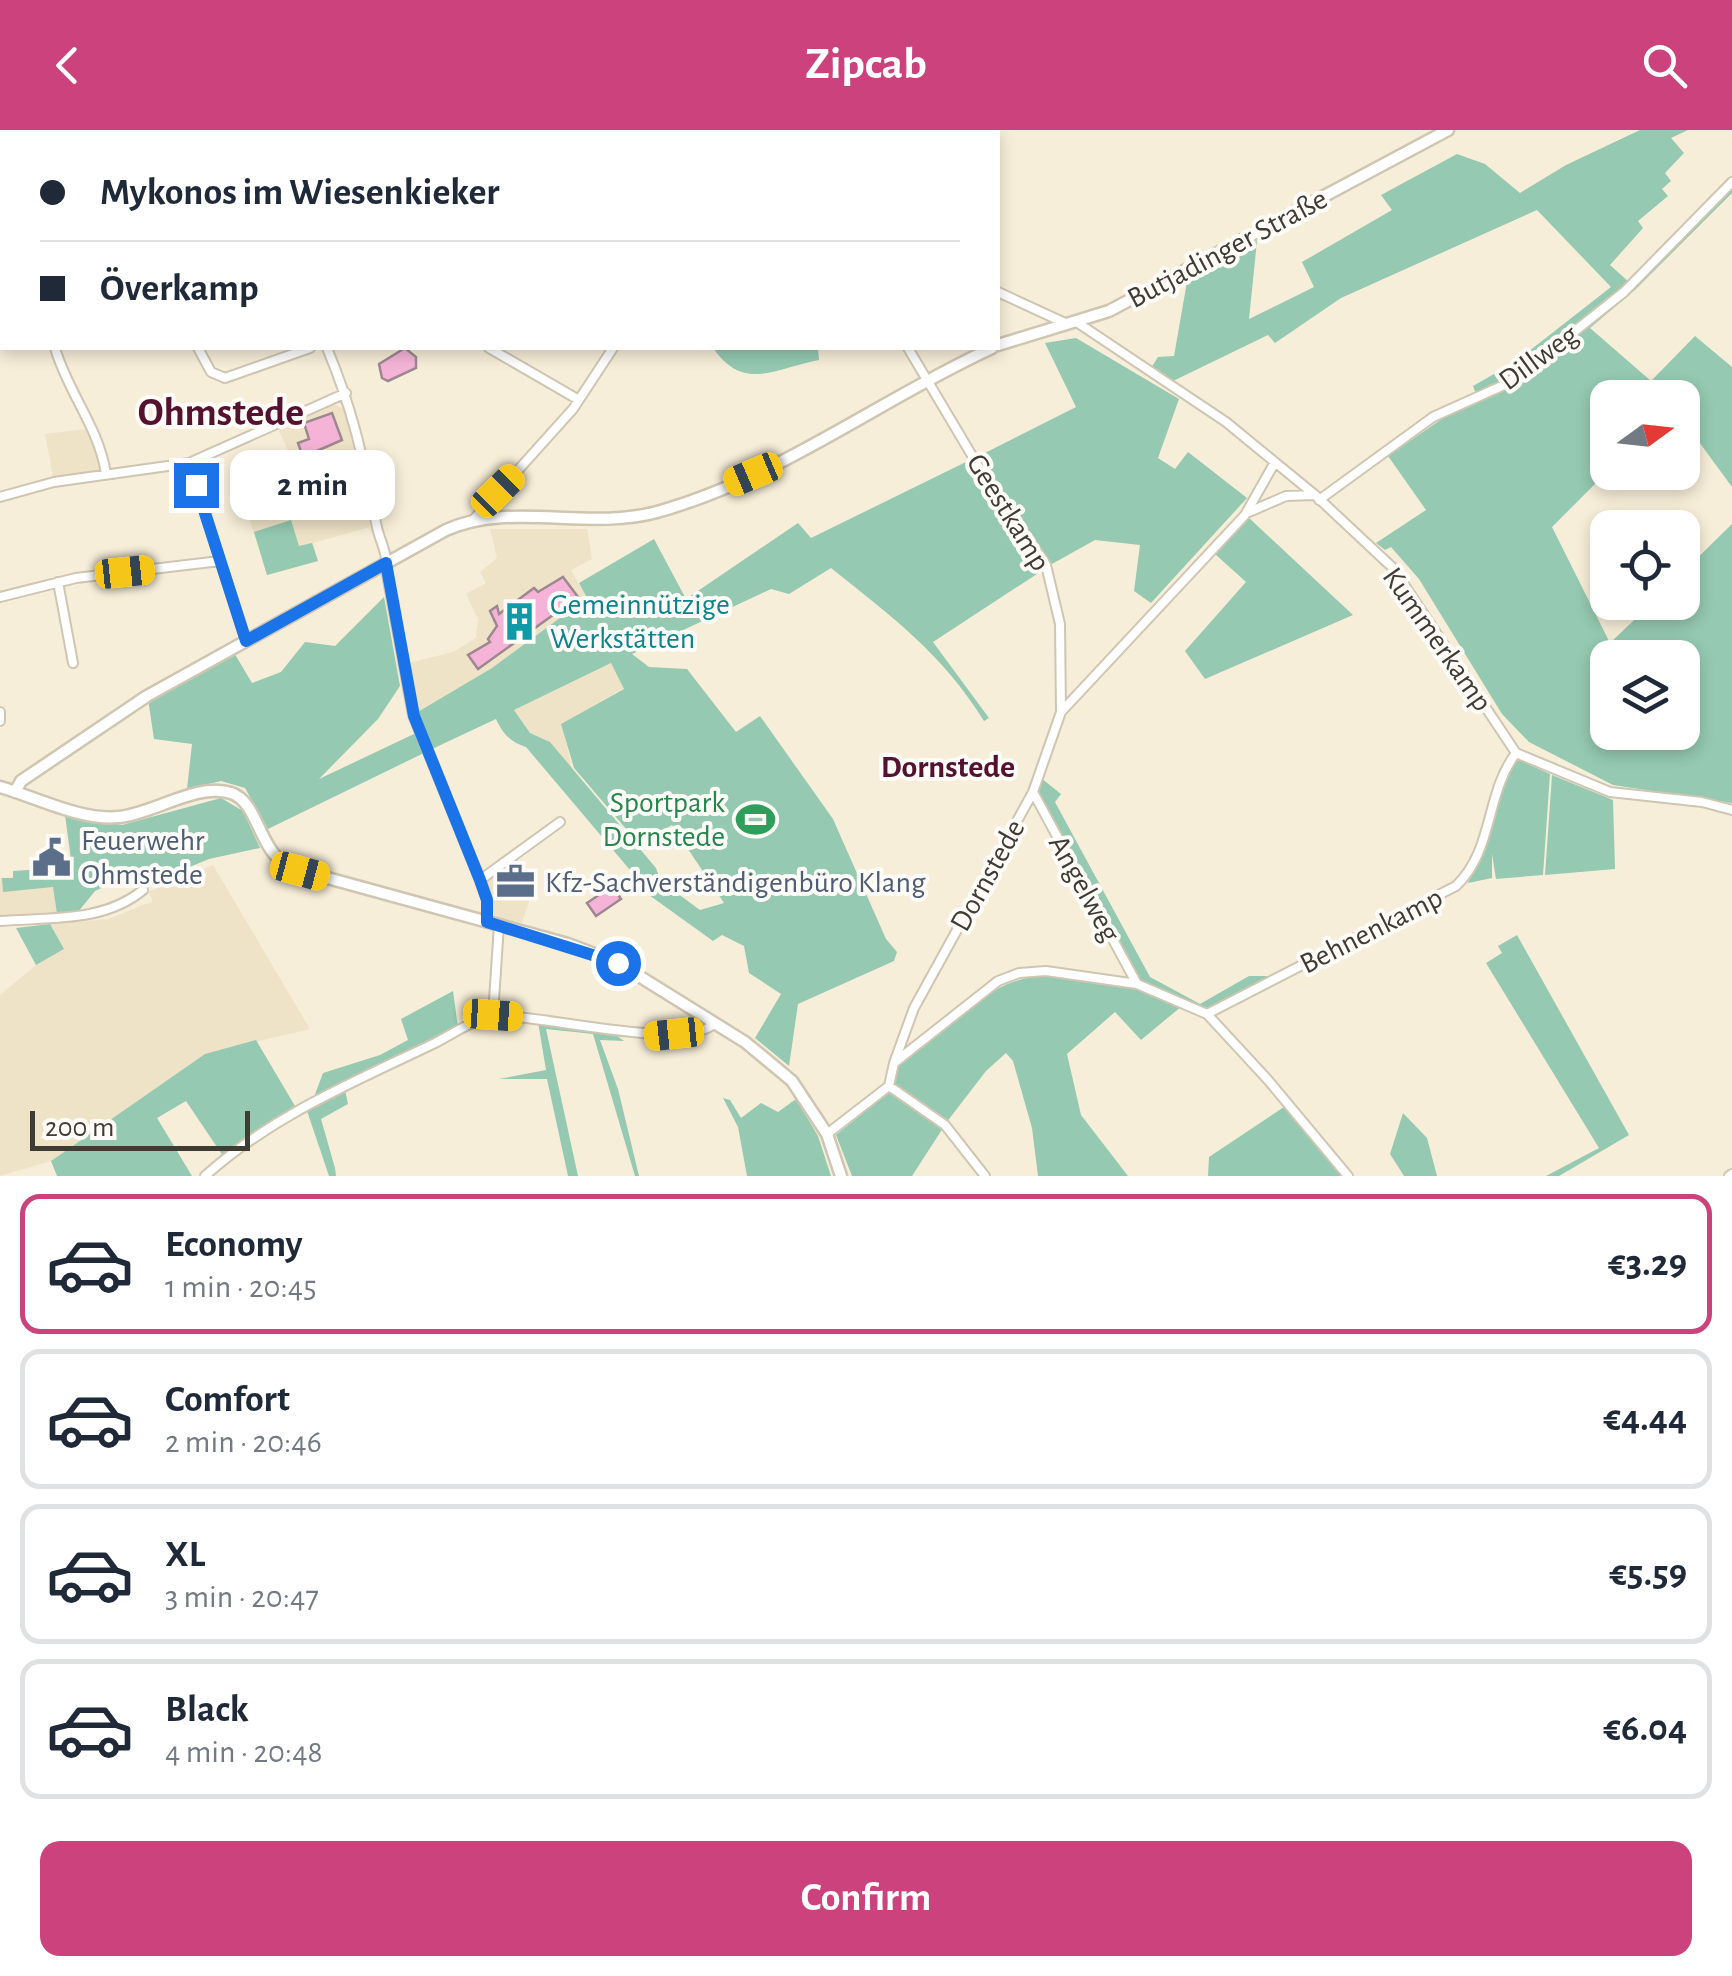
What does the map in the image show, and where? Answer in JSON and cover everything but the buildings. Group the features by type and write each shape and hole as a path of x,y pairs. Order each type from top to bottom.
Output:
{"street":[{"name":"Butjadinger Straße","path":"1000,345 1109,311 1448,130"},
{"name":"Dillweg","path":"1317,497 1433,417 1504,385 1542,358 1624,292 1732,182"},
{"name":"Kummerkamp","path":"1000,293 1073,324 1226,422 1317,497 1412,592 1516,753"},
{"path":"56,350 66,383 99,438 106,474"},
{"path":"199,350 212,372 225,378 304,350"},
{"path":"328,350 362,440 408,694 480,880 493,924 493,1015"},
{"path":"492,350 579,400"},
{"path":"474,519 579,400 611,350"},
{"name":"Geestkamp","path":"909,350 980,470 1046,565 1060,624 1061,712"},
{"name":"Butjadinger Straße","path":"16,792 20,781 148,696 386,563 474,519 612,520 656,512 799,454 988,350"},
{"path":"0,497 33,486 189,463 346,393"},
{"name":"Dornstede","path":"1245,515 1275,462"},
{"path":"189,463 246,641"},
{"name":"Dornstede","path":"889,1086 914,1008 1032,792 1061,712 1245,515 1262,502 1286,496 1317,497"},
{"path":"0,597 58,582 220,562"},
{"path":"58,582 73,663"},
{"path":"0,712 0,721"},
{"path":"1516,753 1610,792 1702,802 1732,810"},
{"name":"Behnenkamp","path":"1207,1014 1456,886 1471,872 1482,850 1497,782 1516,753"},
{"path":"0,787 109,817 226,792 246,804 268,848 286,865 605,956 757,1050 792,1081 826,1134 841,1176"},
{"name":"Angelweg","path":"1032,792 1137,984"},
{"path":"480,880 560,822"},
{"path":"0,921 99,914 116,910 143,890"},
{"path":"894,1062 998,980 1019,973 1046,971 1137,984 1207,1014 1348,1176"},
{"path":"205,1176 258,1132 296,1109 493,1015 576,1021 654,1036 694,1032 714,1022"},
{"path":"826,1134 889,1086 945,1125 986,1176"}],"shaded area":[{"path":"333,404 345,409 370,527 313,543 318,561 267,575 237,479 290,455 278,428"},
{"path":"94,428 106,474 54,482 45,434"},
{"path":"490,529 587,529 592,559 571,570 587,598 492,668 416,713 405,664 453,652 476,638 478,619 466,594 486,583 480,572 497,558"},
{"path":"611,663 624,688 562,724 572,769 550,742 530,733 514,710"},
{"path":"510,861 532,892 522,923 495,917 485,879"},
{"path":"213,865 310,1029 205,1054 51,1161 0,1176 0,995 36,965 63,950 50,924 109,919 153,901 148,892"},
{"path":"52,876 57,914 0,918 0,878"}],"green space":[{"path":"1640,130 1688,130 1671,138 1684,153 1665,173 1671,181 1662,189 1668,196 1638,221 1643,228 1610,265 1630,283 1732,176 1732,193 1636,289 1590,328 1650,380 1590,380 1590,489 1552,527 1590,603 1590,620 1598,620 1608,640 1590,640 1590,750 1700,750 1700,640 1613,640 1634,620 1700,620 1700,555 1732,524 1732,803 1613,785 1529,742 1502,714 1419,579 1391,547 1385,550 1376,543 1426,510 1388,456 1452,412 1479,401 1473,386 1515,362 1611,287 1537,210 1341,298 1275,343 1268,335 1171,382 1151,368 1158,357 1174,356 1188,276 1257,241 1249,319 1314,287 1302,262 1392,210 1381,195 1457,154 1485,164 1520,193 1566,165"},
{"path":"1695,336 1732,367 1732,487 1700,443 1700,380 1652,380"},
{"path":"1076,338 1179,399 1158,458 1175,469 1188,452 1247,498 1151,603 1134,591 1140,545 1095,540 1052,564 977,457 1076,407 1045,343"},
{"path":"715,350 818,350 819,360 760,374 736,370"},
{"path":"970,460 1043,570 933,642 989,718 984,721 933,656 831,568 789,594 771,589 632,654 649,667 687,669 736,732 760,716 833,819 886,939 897,952 894,961 798,1004 789,1066 755,1038 781,994 749,973 744,946 722,935 713,941 649,895 666,885 700,910 724,903 672,825 639,844 574,768 561,724 624,689 611,663 514,710 530,733 550,742 656,868 659,877 651,883 630,870 526,747 508,737 496,719 432,749 416,713 492,668 587,598 579,583 654,539 686,599 798,523 811,538"},
{"path":"1248,517 1353,615 1205,679 1185,651 1246,582 1215,554"},
{"path":"291,520 299,546 312,543 318,561 267,575 254,532"},
{"path":"384,597 400,686 378,719 319,779 416,733 426,752 268,829 245,788 221,781 187,789 192,744 154,739 148,699 233,651 252,683 281,672 305,642 335,646"},
{"path":"1517,759 1550,774 1543,875 1496,879 1492,854 1492,878 1468,883 1490,836 1500,783"},
{"path":"1552,775 1613,800 1615,869 1545,875"},
{"path":"1041,778 1061,794 1055,802 1150,977 1200,1004 1249,976 1272,976 1207,1012 1140,983 1035,793"},
{"path":"221,798 243,811 260,848 209,859 143,886 130,875 95,891 78,912 57,914 53,887 3,892 2,878 13,878 13,871 72,867 65,815 122,825"},
{"path":"50,924 64,949 36,965 16,928"},
{"path":"1517,935 1629,1135 1559,1176 1546,1176 1599,1148 1486,963 1502,953 1498,946"},
{"path":"1048,975 1138,987 1182,1006 1141,1040 1115,1012 1067,1054 1081,1115 1128,1176 1038,1176 1032,1128 1013,1061 1006,1053 986,1071 946,1123 893,1086 897,1064 986,996 1025,978"},
{"path":"453,991 458,1027 314,1097 323,1073 380,1055 408,1040 401,1019"},
{"path":"538,1022 612,1032 624,1041 600,1040 618,1089 639,1176 635,1176 593,1034 546,1029 578,1176 568,1176 547,1079 499,1079 546,1070"},
{"path":"256,1040 295,1106 223,1156 186,1101 157,1118 192,1176 57,1176 51,1161 205,1054"},
{"path":"345,1090 348,1104 321,1119 335,1168 336,1176 329,1176 306,1108"},
{"path":"890,1091 943,1128 912,1176 852,1176 836,1135"},
{"path":"723,1098 730,1100 741,1118 761,1103 778,1112 796,1099 818,1136 831,1176 747,1176 738,1127"},
{"path":"1284,1107 1342,1176 1208,1176 1209,1157"},
{"path":"1403,1113 1427,1138 1437,1176 1404,1176 1390,1154"}],"place":[{"name":"Gemeinnützige Werkstätten","path":"520,621"},
{"name":"Sportpark Dornstede","path":"755,819"},
{"name":"Feuerwehr Ohmstede","path":"51,857"},
{"name":"Kfz-Sachverständigenbüro Klang","path":"515,882"}],"district":[{"name":"Ohmstede","path":"221,411"},
{"name":"Dornstede","path":"948,766"}],"route":[{"path":"196,485 246,641 386,563 414,716 480,880 487,900 487,922 586,949 618,963"}]}
